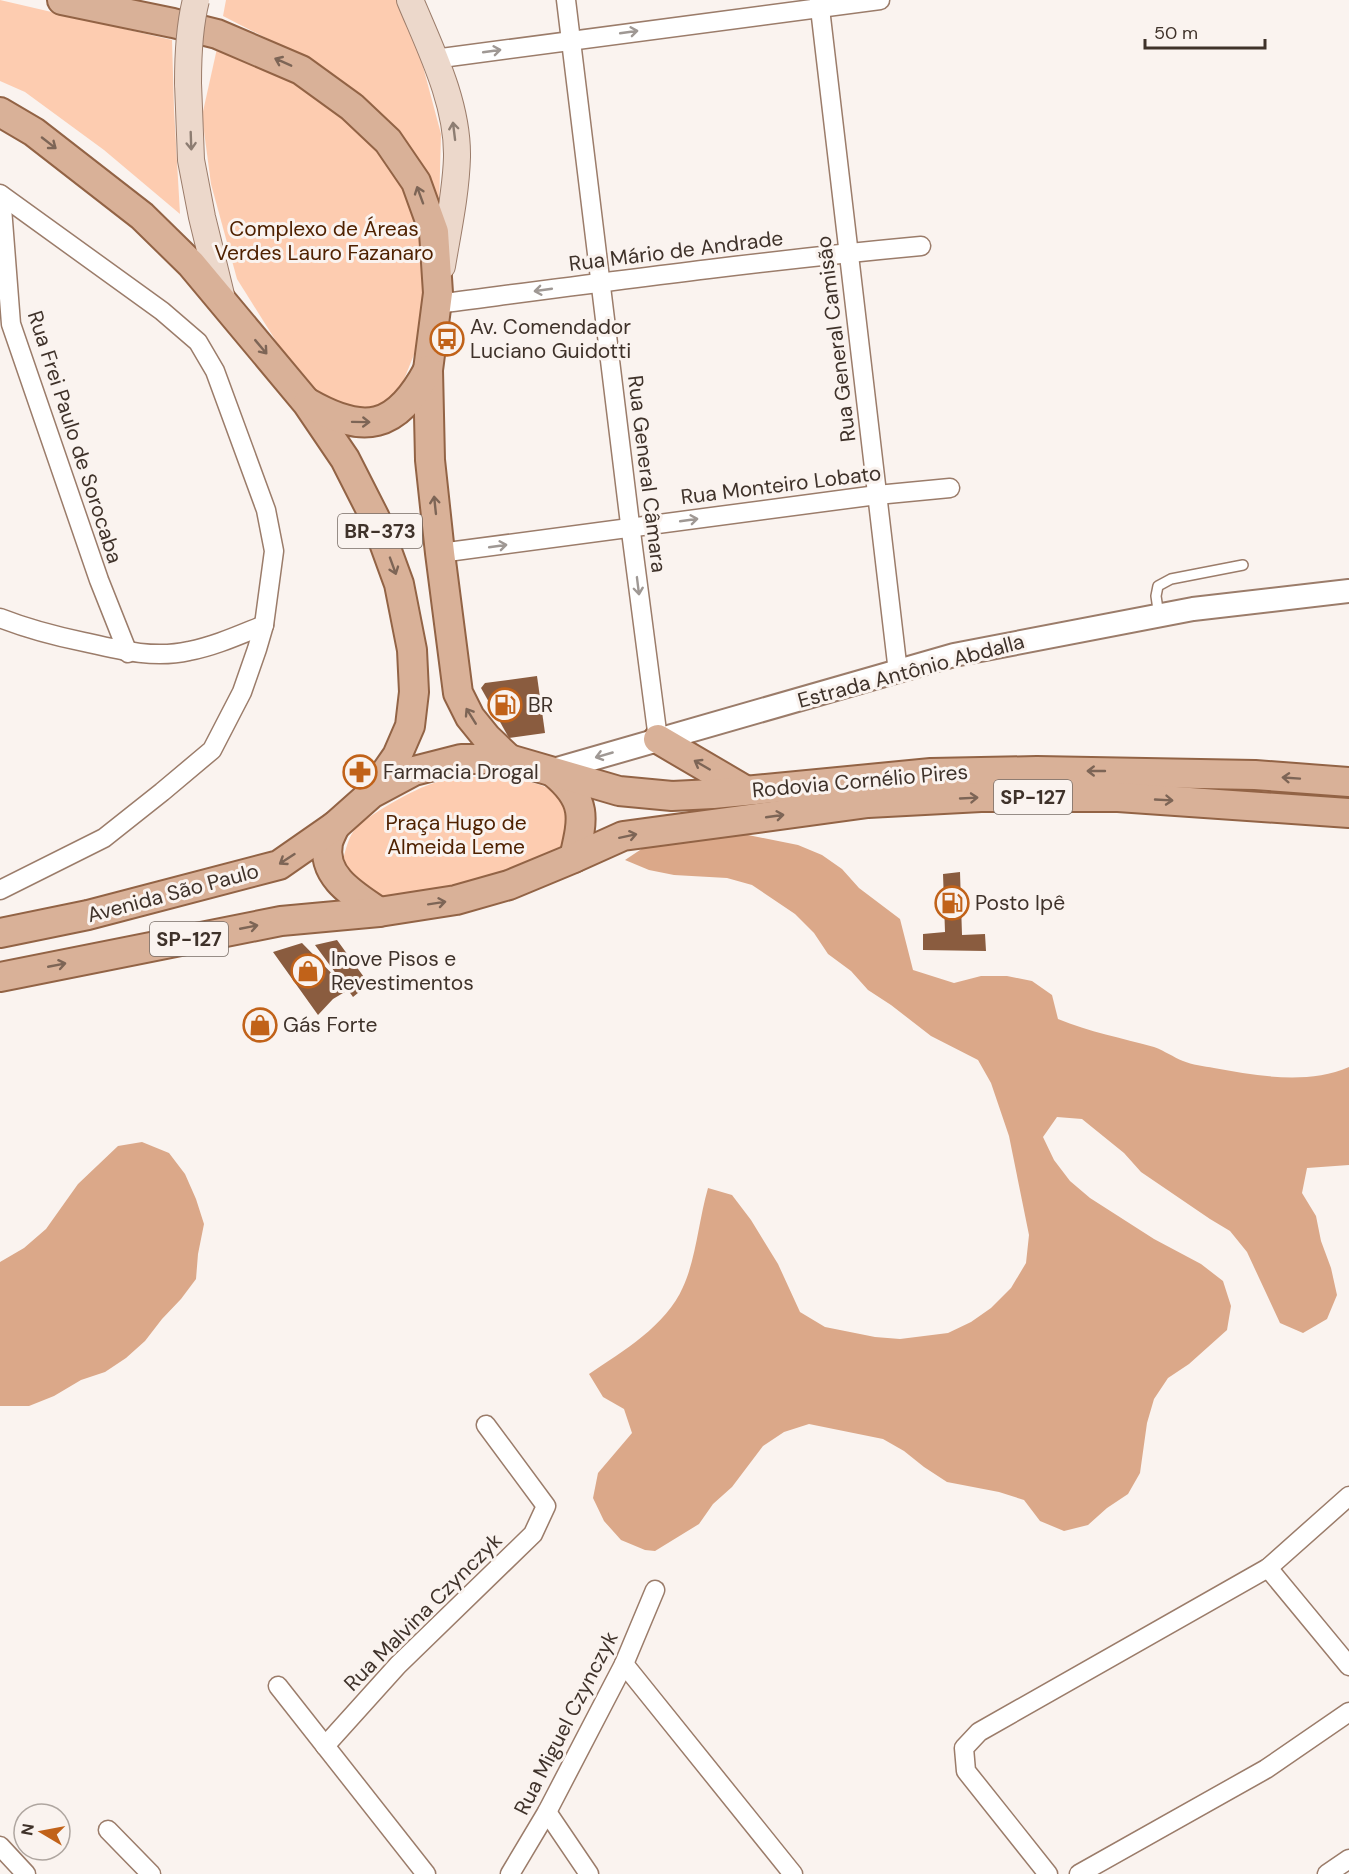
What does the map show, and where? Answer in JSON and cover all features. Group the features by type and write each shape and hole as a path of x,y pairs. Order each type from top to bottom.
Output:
{"main road":[{"name":"BR-373","path":"62,0 217,34 301,70 352,107 388,141 416,182 434,232 437,298 428,370 430,460 458,693 470,717 509,759"},
{"path":"196,0 188,56 191,160 223,303"},
{"path":"410,0 435,59 451,108 457,155 452,205 437,298"},
{"name":"BR-373","path":"0,111 34,132 142,216 191,264 307,403 345,459 375,518 399,584 412,650 414,692 410,726 397,756 371,794"},
{"path":"307,403 331,416 349,422 369,423 388,417 398,410 414,393 428,370"},
{"path":"658,739 745,790"},
{"name":"SP-127","path":"335,826 371,794 414,771 461,759 509,759 552,772"},
{"name":"Rodovia Cornélio Pires","path":"552,772 619,791 672,795 931,773 1036,771 1255,775 1349,782"},
{"path":"552,772 569,784 577,799 581,815 574,858"},
{"name":"Rodovia Cornélio Pires","path":"574,858 623,836 868,803 981,797 1118,797 1349,813"},
{"path":"335,826 327,844 328,863 339,882 350,893 379,912"},
{"name":"Avenida São Paulo","path":"0,933 88,915 279,865 335,826"},
{"name":"SP-127","path":"379,912 456,900 509,885 574,858"},
{"name":"Avenida São Paulo","path":"0,977 281,921 379,912"}],"street":[{"name":"Rua General Câmara","path":"566,0 658,739"},
{"path":"435,59 820,4 880,0"},
{"name":"Rua General Camisão","path":"820,4 898,672"},
{"path":"0,890 104,838 212,750 242,692 264,625 274,551 266,510 215,371 198,342 162,311 1,194"},
{"name":"Rua Frei Paulo de Sorocaba","path":"1,194 10,324 99,580 128,652"},
{"name":"Rua Mário de Andrade","path":"437,298 921,246"},
{"name":"Rua Monteiro Lobato","path":"440,553 877,495 950,488"},
{"name":"Estrada Antônio Abdalla","path":"552,772 658,739 954,655 1193,609 1349,591"},
{"path":"0,618 29,630 128,652 163,654 189,652 264,625"},
{"path":"0,633 29,630"},
{"name":"Rua Malvina Czynczyk","path":"325,1746 398,1665 533,1534 546,1506 486,1425"},
{"path":"1047,1874 966,1771 964,1748 979,1732 1269,1569 1349,1496"},
{"path":"1269,1569 1349,1666"},
{"name":"Rua Miguel Czynczyk","path":"510,1874 547,1812 624,1664 655,1590"},
{"path":"624,1664 793,1874"},
{"path":"278,1686 426,1874"},
{"path":"1079,1874 1266,1770 1349,1712"},
{"path":"547,1812 589,1874"},
{"path":"108,1830 151,1874"},
{"path":"0,1846 26,1874"},
{"path":"1327,1874 1349,1859"}],"lane":[{"path":"1158,615 1156,596 1158,586 1171,579 1243,565"}],"green space":[{"name":"Complexo de Áreas Verdes Lauro Fazanaro","path":"0,0 172,40 180,214 104,150 25,92 0,81"},
{"name":"Complexo de Áreas Verdes Lauro Fazanaro","path":"226,0 398,0 417,44 441,134 439,208 400,139 372,106 311,61 223,16"},
{"name":"Complexo de Áreas Verdes Lauro Fazanaro","path":"218,44 307,85 382,154 404,191 424,234 426,293 421,337 401,387 383,405 367,413 342,413 306,389 237,279 211,184 202,116"},
{"name":"Praça Hugo de Almeida Leme","path":"467,777 492,777 537,784 561,796 569,809 570,844 466,891 372,898 342,863 353,832 378,811 415,791 438,782"}],"shaded area":[{"path":"694,835 748,835 798,845 822,855 842,869 859,888 900,919 913,970 954,983 981,976 1007,976 1032,981 1052,995 1058,1019 1154,1047 1194,1064 1248,1074 1282,1077 1316,1076 1349,1067 1349,1165 1307,1168 1302,1193 1316,1216 1337,1295 1327,1319 1303,1333 1280,1323 1247,1252 1230,1231 1141,1172 1124,1153 1082,1119 1057,1117 1043,1137 1054,1160 1070,1181 1090,1198 1154,1239 1201,1264 1223,1281 1231,1306 1227,1330 1189,1364 1168,1378 1154,1399 1147,1423 1140,1473 1128,1494 1088,1525 1064,1531 1040,1521 1024,1500 999,1492 947,1482 883,1439 809,1424 784,1432 763,1446 732,1487 713,1504 699,1524 655,1551 645,1550 621,1540 604,1521 593,1498 598,1473 632,1433 624,1409 603,1397 589,1374 655,1326 675,1301 691,1264 708,1188 732,1195 751,1220 778,1264 800,1312 825,1327 875,1337 900,1339 948,1333 971,1322 991,1308 1011,1288 1026,1263 1029,1235 1009,1136 991,1083 978,1060 931,1036 868,990 851,971 828,954 814,933 795,914 752,885 727,878 674,875 649,870 625,860 646,846"},
{"path":"142,1142 169,1153 185,1174 196,1199 204,1224 196,1279 145,1341 105,1372 81,1380 54,1396 29,1406 0,1406 0,1262 24,1248 46,1229 78,1184 118,1146"}],"building":[{"path":"537,676 545,733 509,738 481,688 485,683"},
{"name":"Posto Ipê","path":"960,872 962,935 985,934 986,951 923,950 923,934 945,932 943,874"},
{"path":"337,940 369,984 353,997 315,945"},
{"name":"Inove Pisos e Revestimentos","path":"302,943 348,990 333,999 318,1015 273,952"}],"place":[{"name":"Av. Comendador Luciano Guidotti","path":"447,339"},
{"name":"BR","path":"505,705"},
{"name":"Farmacia Drogal","path":"360,772"},
{"name":"Posto Ipê","path":"952,903"},
{"name":"Inove Pisos e Revestimentos","path":"308,971"},
{"name":"Gás Forte","path":"260,1025"}]}
